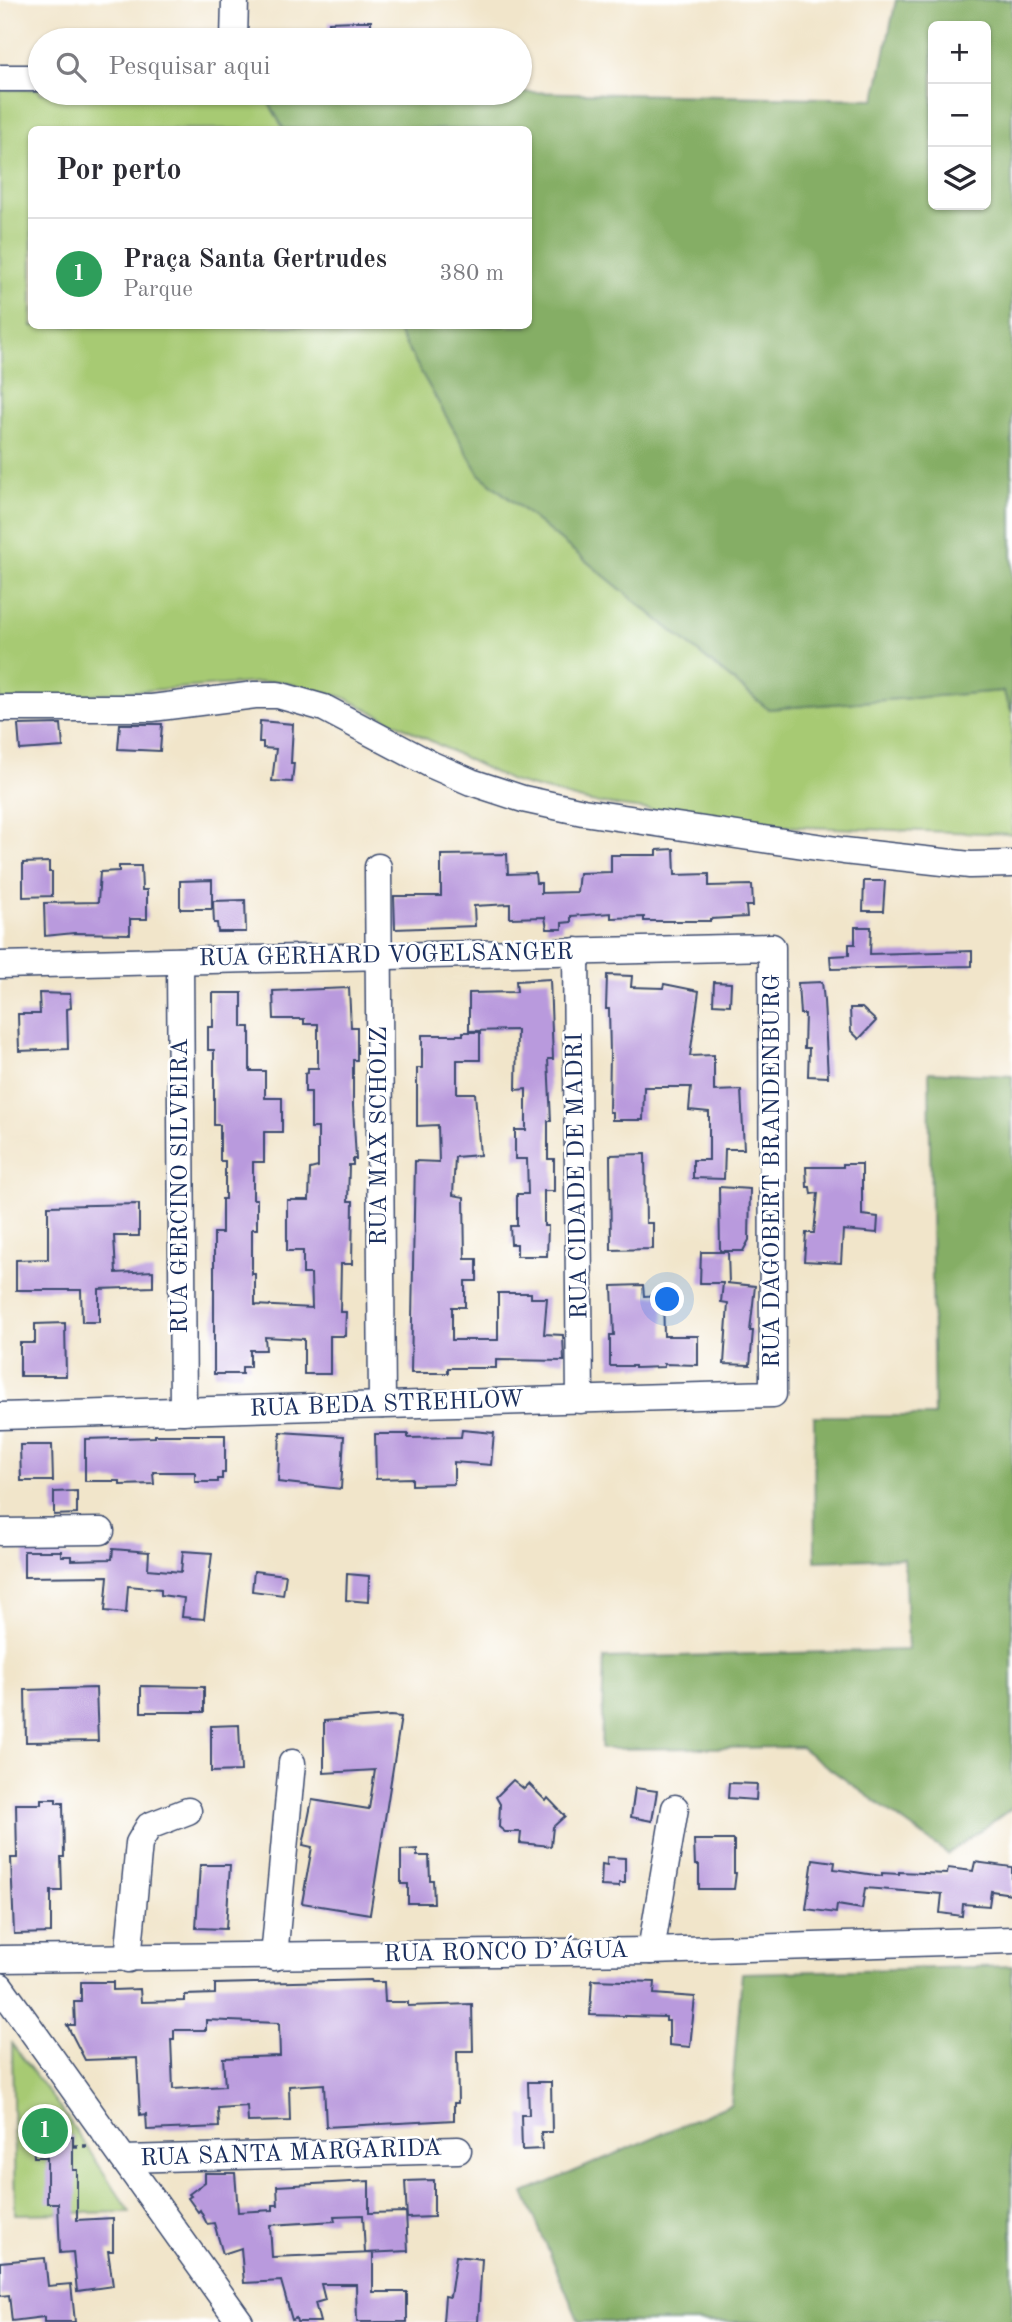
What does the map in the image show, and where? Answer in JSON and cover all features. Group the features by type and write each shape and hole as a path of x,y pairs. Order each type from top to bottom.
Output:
{"street":[{"path":"234,28 235,0"},
{"path":"0,78 28,78"},
{"path":"0,708 152,708 255,695 278,695 324,708 432,765 471,782 523,799 583,812 844,851 970,864 1012,864"},
{"name":"RUA MAX SCHOLZ","path":"378,867 382,1405"},
{"name":"RUA GERHARD VOGELSANGER","path":"0,965 772,947"},
{"name":"RUA DAGOBERT BRANDENBURG","path":"772,947 774,1394"},
{"name":"RUA CIDADE DE MADRI","path":"576,951 580,1400"},
{"name":"RUA GERCINO SILVEIRA","path":"180,961 183,1411"},
{"name":"RUA BEDA STREHLOW","path":"0,1416 774,1394"},
{"path":"0,1532 101,1531"},
{"path":"274,1957 292,1763"},
{"path":"651,1951 676,1808"},
{"path":"128,1959 139,1843 149,1826 188,1811"},
{"name":"RUA RONCO D’ÁGUA","path":"0,1959 651,1951 1012,1940"},
{"path":"0,1986 240,2322"},
{"name":"RUA SANTA MARGARIDA","path":"124,2159 458,2150"}],"green space":[{"path":"896,0 1012,0 1012,712 1003,691 768,709 479,474 397,329 532,329 532,126 282,126 270,105 532,105 532,92 875,99"},
{"path":"28,89 28,105 270,105 282,126 28,126 28,329 397,329 479,474 768,709 1003,691 1012,712 1012,834 773,826 590,802 511,781 343,697 278,681 0,701 0,90"},
{"path":"929,1072 1012,1076 1012,1808 948,1854 800,1747 601,1749 604,1658 908,1650 904,1558 815,1561 814,1416 934,1416"},
{"path":"1012,1966 1012,2322 579,2322 524,2193 731,2104 742,1973"},
{"path":"12,2044 66,2116 130,2212 15,2214"}],"building":[{"path":"371,21 371,28 329,28 329,22"},
{"path":"260,721 293,724 292,782 272,781 276,749 263,748 263,742 259,742"},
{"path":"61,724 63,747 20,750 18,725"},
{"path":"120,724 162,724 160,751 118,749"},
{"path":"674,849 675,875 709,874 709,886 752,885 753,906 746,906 747,917 710,921 644,921 644,917 611,918 611,913 571,916 571,922 562,923 562,929 547,929 545,917 510,918 510,904 474,906 475,926 395,929 394,896 441,896 441,855 507,854 508,874 535,873 536,883 541,883 541,893 577,892 579,873 611,872 611,855 657,855 657,850"},
{"path":"49,862 49,872 52,872 52,896 23,897 23,863"},
{"path":"119,866 141,866 142,890 147,890 147,919 130,919 130,934 74,933 45,936 44,903 98,902 100,872 119,871"},
{"path":"212,880 212,909 180,909 180,881"},
{"path":"864,881 885,881 883,911 863,911"},
{"path":"245,900 246,932 218,932 217,923 214,923 213,901"},
{"path":"855,927 871,927 870,954 972,951 972,966 831,969 830,956 849,955 849,944 855,944"},
{"path":"607,975 632,976 631,987 663,988 664,984 699,991 690,1056 714,1055 714,1091 741,1090 744,1149 725,1149 724,1179 693,1178 693,1160 709,1160 709,1112 689,1110 691,1087 644,1087 643,1120 612,1120 612,1112 609,1112"},
{"path":"550,979 553,1059 548,1059 551,1121 548,1121 548,1159 554,1159 554,1191 544,1191 544,1226 548,1226 547,1256 517,1256 517,1244 511,1244 510,1226 517,1226 517,1194 528,1194 527,1159 515,1159 515,1130 526,1130 526,1089 516,1090 517,1030 469,1031 469,993 517,992 516,981"},
{"path":"714,982 731,983 730,1005 713,1004"},
{"path":"822,982 828,1077 808,1076 809,1048 804,1048 805,1014 800,1014 798,983"},
{"path":"349,988 351,1027 357,1027 357,1060 353,1060 356,1159 353,1159 353,1165 349,1165 348,1201 353,1201 352,1264 341,1264 340,1312 346,1312 345,1336 330,1336 330,1374 304,1374 304,1339 265,1337 266,1350 250,1350 250,1367 242,1367 242,1374 214,1374 214,1233 222,1233 225,1161 220,1161 220,1125 214,1125 214,1050 208,1050 208,1027 213,1027 213,993 242,993 242,1027 250,1027 250,1071 265,1071 265,1098 282,1098 282,1132 264,1132 264,1162 253,1162 253,1199 257,1199 257,1229 252,1229 255,1305 312,1308 311,1274 303,1274 303,1251 287,1251 287,1200 309,1200 310,1169 318,1167 318,1128 311,1128 311,1092 305,1092 305,1074 308,1073 308,1068 318,1068 318,1024 304,1024 304,1019 274,1019 273,991"},
{"path":"39,993 70,994 71,1008 67,1009 68,1049 19,1051 18,1014 40,1014"},
{"path":"850,1008 862,1008 876,1021 859,1039 851,1031"},
{"path":"463,1032 480,1032 480,1060 457,1060 457,1093 475,1093 480,1155 455,1157 453,1195 464,1197 465,1259 477,1259 477,1281 465,1281 465,1307 452,1307 452,1340 498,1340 498,1293 531,1293 531,1298 547,1298 544,1334 563,1335 564,1361 496,1360 496,1368 448,1368 448,1373 411,1373 415,1161 439,1162 438,1125 417,1126 417,1068 422,1068 422,1035 463,1035"},
{"path":"645,1154 646,1223 653,1223 653,1249 611,1250 610,1155"},
{"path":"843,1164 862,1164 862,1215 878,1217 877,1233 843,1230 841,1263 804,1261 806,1233 814,1233 818,1193 811,1194 810,1187 807,1187 806,1167 843,1167"},
{"path":"719,1187 750,1189 749,1240 743,1251 720,1251"},
{"path":"139,1204 139,1236 114,1236 116,1273 153,1271 153,1287 99,1289 99,1322 82,1322 81,1290 16,1290 16,1260 48,1259 48,1206"},
{"path":"701,1252 728,1252 729,1283 726,1283 755,1286 750,1331 753,1331 750,1365 724,1364 728,1303 721,1302 723,1283 700,1283"},
{"path":"643,1285 644,1296 663,1295 664,1336 698,1336 698,1365 664,1364 664,1367 635,1368 610,1366 610,1335 614,1335 612,1286"},
{"path":"65,1323 66,1376 20,1376 20,1343 35,1343 35,1324"},
{"path":"462,1430 494,1433 491,1465 454,1462 454,1484 412,1485 412,1478 376,1479 375,1434 408,1434 408,1438 461,1437"},
{"path":"280,1432 344,1436 341,1489 278,1482"},
{"path":"225,1435 225,1473 222,1473 222,1479 218,1479 218,1482 195,1482 195,1472 153,1472 154,1484 120,1485 120,1481 85,1481 85,1439"},
{"path":"20,1445 52,1445 53,1481 21,1481"},
{"path":"77,1491 77,1514 54,1515 54,1492"},
{"path":"113,1549 149,1552 148,1569 181,1572 183,1551 212,1553 204,1619 182,1617 184,1598 161,1595 161,1589 128,1586 126,1613 105,1611 108,1576 24,1577 24,1551 61,1551 61,1556 71,1556 71,1560 112,1559"},
{"path":"254,1571 286,1575 283,1595 252,1591"},
{"path":"347,1574 369,1576 368,1602 346,1600"},
{"path":"141,1686 204,1687 204,1712 141,1712"},
{"path":"96,1688 98,1741 26,1742 25,1690"},
{"path":"401,1717 370,1914 302,1903 312,1847 303,1845 312,1800 369,1809 375,1770 324,1773 324,1721"},
{"path":"239,1725 241,1771 211,1772 211,1726"},
{"path":"513,1780 524,1789 529,1784 546,1801 548,1798 565,1816 553,1827 551,1846 520,1843 521,1832 505,1832 499,1827 500,1804 496,1797"},
{"path":"729,1783 757,1784 756,1800 728,1798"},
{"path":"635,1788 657,1791 652,1821 631,1817"},
{"path":"41,1799 56,1799 56,1803 63,1803 62,1891 51,1891 51,1933 14,1934 11,1858 17,1858 16,1804 41,1804"},
{"path":"694,1840 734,1840 734,1889 699,1889 699,1865 695,1865"},
{"path":"417,1849 417,1856 429,1856 434,1903 408,1903 408,1884 401,1884 401,1850"},
{"path":"607,1857 625,1858 625,1883 619,1883 619,1887 601,1886 602,1864 607,1865"},
{"path":"813,1859 835,1862 834,1869 882,1876 882,1873 899,1872 947,1874 948,1868 973,1871 975,1862 1012,1867 1012,1894 991,1891 989,1906 963,1904 962,1916 940,1913 942,1894 865,1888 862,1909 837,1905 836,1913 806,1909"},
{"path":"200,1865 230,1865 226,1929 196,1928"},
{"path":"371,1980 384,1982 385,2002 408,2002 408,2006 472,2004 473,2051 457,2051 458,2103 454,2103 454,2120 326,2127 324,2084 289,2086 290,2121 248,2122 247,2106 218,2108 219,2127 147,2130 146,2114 140,2115 137,2058 85,2060 67,2025 75,2025 74,2002 81,2002 81,1982 113,1982 113,1990 140,1989 141,2002 185,2001 185,1995 215,1994 215,1984","holes":["206,2020 279,2023 280,2056 223,2058 225,2086 173,2089 171,2039 174,2039 174,2030 206,2030"]},
{"path":"592,1980 655,1982 654,1994 695,1997 690,2047 669,2045 669,2021 666,2021 666,2017 590,2015"},
{"path":"528,2082 551,2082 552,2132 541,2132 542,2149 522,2150 521,2115 529,2115"},
{"path":"33,2136 73,2136 73,2170 77,2170 77,2220 113,2218 113,2251 108,2251 113,2286 77,2291 73,2252 60,2253 58,2203 47,2203 47,2157 34,2157"},
{"path":"205,2173 235,2173 238,2212 273,2210 273,2205 278,2205 277,2186 369,2181 369,2213 406,2212 408,2251 365,2253 363,2215 334,2216 335,2221 270,2225 272,2257 373,2253 373,2292 407,2292 407,2322 357,2322 356,2284 321,2284 325,2300 315,2303 320,2322 297,2322 296,2318 292,2320 281,2281 244,2283 241,2248 223,2254 214,2223 207,2224 200,2210 198,2212 188,2198 191,2196 189,2194 205,2182"},
{"path":"434,2180 434,2217 407,2218 405,2181"},
{"path":"456,2256 482,2259 478,2322 443,2322 445,2296 450,2297"},
{"path":"45,2258 48,2286 71,2284 75,2322 44,2322 44,2317 12,2321 9,2295 0,2296 0,2262"}],"place":[{"name":"Praça Santa Gertrudes","path":"45,2131"}]}
